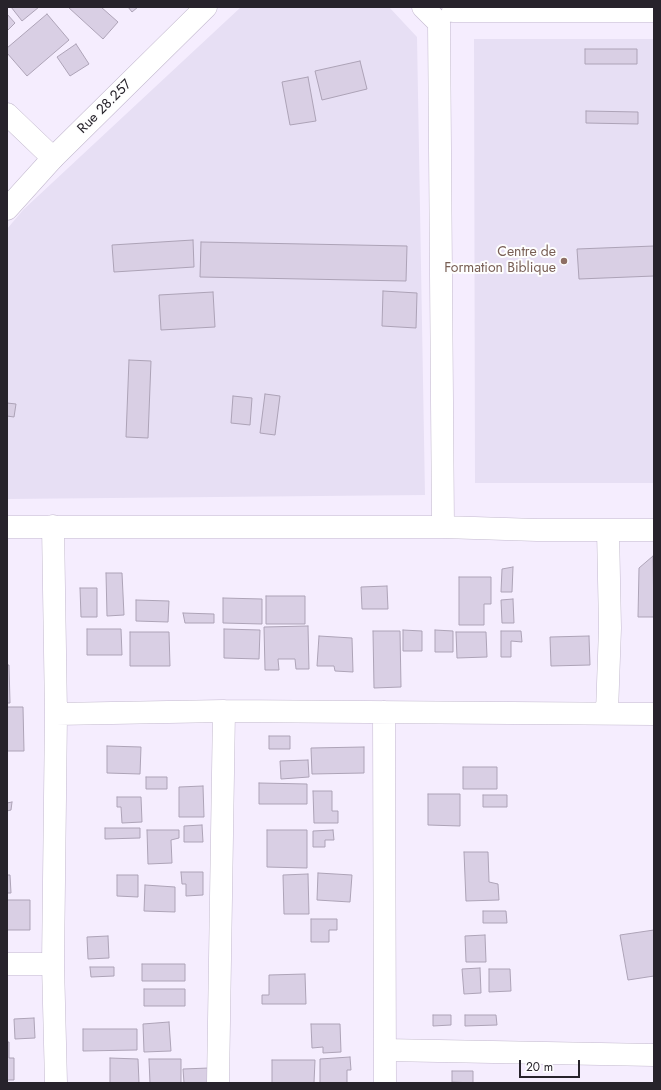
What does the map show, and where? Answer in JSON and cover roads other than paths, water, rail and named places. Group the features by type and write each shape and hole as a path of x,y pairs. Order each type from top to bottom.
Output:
{"street":[{"name":"Rue 28.257","path":"7,209 53,158 206,7"},
{"path":"423,7 450,14 654,11"},
{"path":"443,527 450,14"},
{"path":"7,114 53,158"},
{"path":"53,526 56,714 53,964 56,1083"},
{"path":"7,527 443,527 537,530 654,530"},
{"path":"607,712 610,628 608,530"},
{"path":"56,714 224,711 607,712 654,714"},
{"path":"218,1083 224,711"},
{"path":"384,712 385,1083"},
{"path":"7,964 53,964"},
{"path":"385,1050 654,1055"}],"place":[{"name":"Centre de Formation Biblique","path":"564,261"}]}
